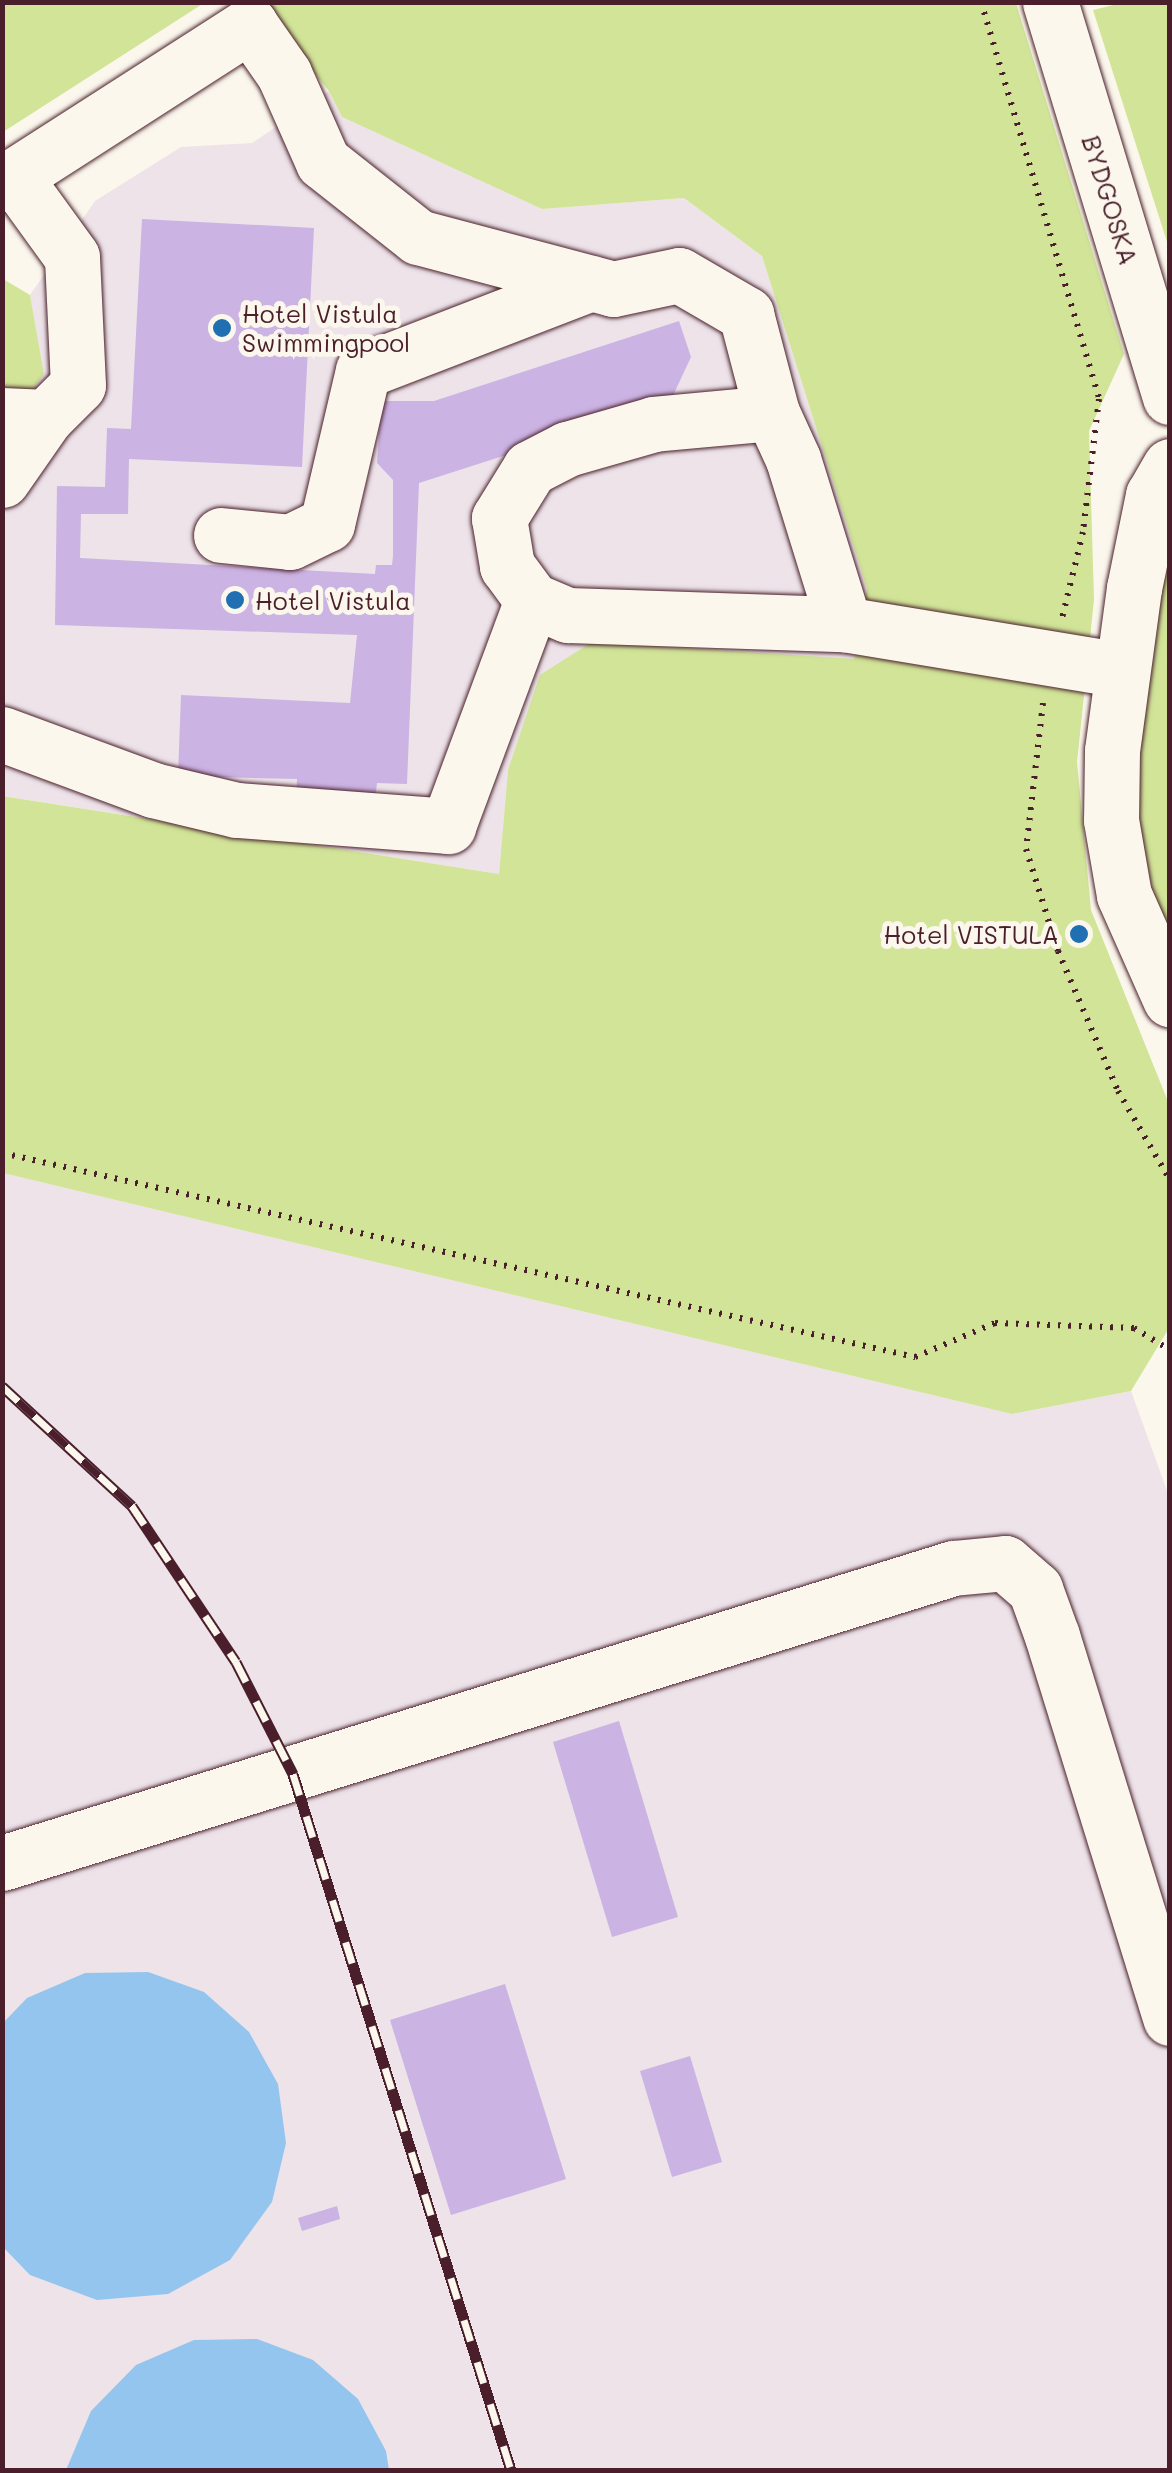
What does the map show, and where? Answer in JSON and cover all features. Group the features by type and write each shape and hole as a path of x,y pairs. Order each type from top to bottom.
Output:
{"street":[{"name":"BYDGOSKA","path":"1050,2 1170,397"},
{"path":"2,480 24,416 78,385 77,296 72,257 8,180 250,25 284,74 322,162 418,237 613,289 679,275 746,314 772,413 793,459 844,624"},
{"path":"221,535 290,542 327,524 363,372 591,283"},
{"path":"772,413 654,424 567,449 530,468 498,518 506,566 532,600 568,615 844,624 1122,670"},
{"path":"1170,466 1146,522 1112,752 1115,858 1170,999"},
{"path":"2,734 153,790 237,810 448,826 532,600"},
{"path":"2,1863 953,1568 1005,1563 1035,1589 1170,2018"}],"path":[{"path":"980,2 1099,399 1083,532 1061,623"},
{"path":"1047,684 1031,770 1026,849 1058,951 1118,1091 1170,1180"},
{"path":"2,1153 916,1357 995,1322 1134,1328 1170,1350"}],"shaded area":[{"path":"329,91 342,117 542,209 684,198 762,256 867,589 854,660 591,642 508,770 499,874 3,796 3,431 44,374 30,295 95,201 181,147 252,143"},
{"path":"3,1173 1012,1414 1131,1391 1170,1499 1169,2470 3,2470"}],"green space":[{"path":"3,2 204,2 204,3 3,132"},
{"path":"1126,2 1169,3 1169,248 1093,10"},
{"path":"257,3 1016,3 1124,354 1089,431 1094,600 1077,762 1091,910 1169,1104 1169,1328 1131,1391 1012,1414 3,1173 2,796 499,874 508,770 540,675 592,642 854,659 867,589 762,256 684,198 542,209 342,117 329,91"},
{"path":"3,279 30,295 44,374 3,431"},
{"path":"1169,566 1169,964 1129,815 1163,568"}],"water":[{"path":"148,1972 204,1992 249,2032 278,2084 286,2143 272,2202 230,2260 168,2294 97,2300 30,2275 3,2247 3,2023 27,1998 85,1973"},
{"path":"257,2339 313,2360 358,2399 386,2451 389,2470 66,2470 91,2411 136,2365 194,2340"}],"building":[{"path":"142,219 314,228 302,467 129,459 128,514 81,514 80,558 375,574 376,565 392,565 393,556 393,480 377,463 381,401 434,401 679,321 691,357 670,402 419,483 407,784 377,783 375,800 296,802 297,779 178,776 181,695 350,703 357,635 55,625 57,486 105,487 107,428 131,429"},
{"path":"619,1721 678,1917 612,1937 553,1742"},
{"path":"505,1984 566,2179 451,2215 390,2020"},
{"path":"690,2056 722,2162 672,2177 640,2071"},
{"path":"337,2206 340,2219 302,2231 298,2218"}],"railway":[{"path":"2,1386 132,1506 236,1662 293,1774 511,2470"}],"place":[{"name":"Hotel Vistula Swimmingpool","path":"222,328"},
{"name":"Hotel Vistula","path":"235,600"},
{"name":"Hotel VISTULA","path":"1079,934"}]}
